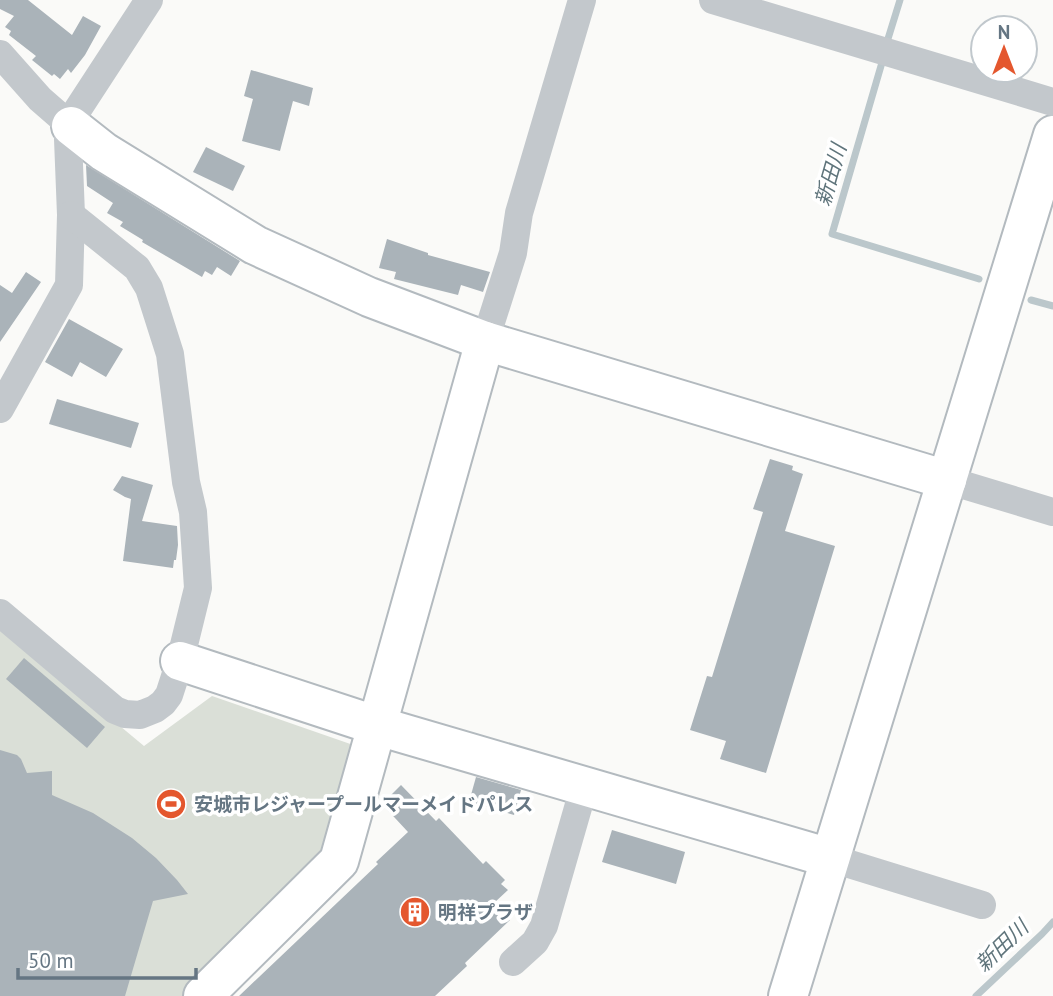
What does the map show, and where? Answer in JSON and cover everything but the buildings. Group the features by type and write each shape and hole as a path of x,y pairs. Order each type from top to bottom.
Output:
{"street":[{"path":"0,409 69,285 71,215 68,139 76,112 149,0"},
{"path":"203,996 339,861 485,341 513,253 519,212 582,0"},
{"path":"713,0 1053,102"},
{"path":"0,54 40,99 104,152 255,245 369,297 485,341 1053,512"},
{"path":"788,996 1053,135"},
{"path":"0,613 115,710 125,715 139,715 155,709 169,695 198,588 193,512 186,482 170,354 149,288 137,268 71,215"},
{"path":"180,661 378,726 982,905"},
{"path":"513,962 535,942 544,926 584,787"}],"shaded area":[{"name":"安城市レジャープールマーメイドパレス","path":"0,626 144,746 212,696 359,747 327,861 192,996 0,996"}],"waterway":[{"name":"新田川","path":"887,42 900,0"},
{"name":"新田川","path":"883,59 832,234 979,279"},
{"name":"新田川","path":"1031,300 1053,306"},
{"name":"新田川","path":"976,996 1053,922"}],"place":[{"name":"安城市レジャープールマーメイドパレス","path":"171,804"},
{"name":"明祥プラザ","path":"415,912"}]}
